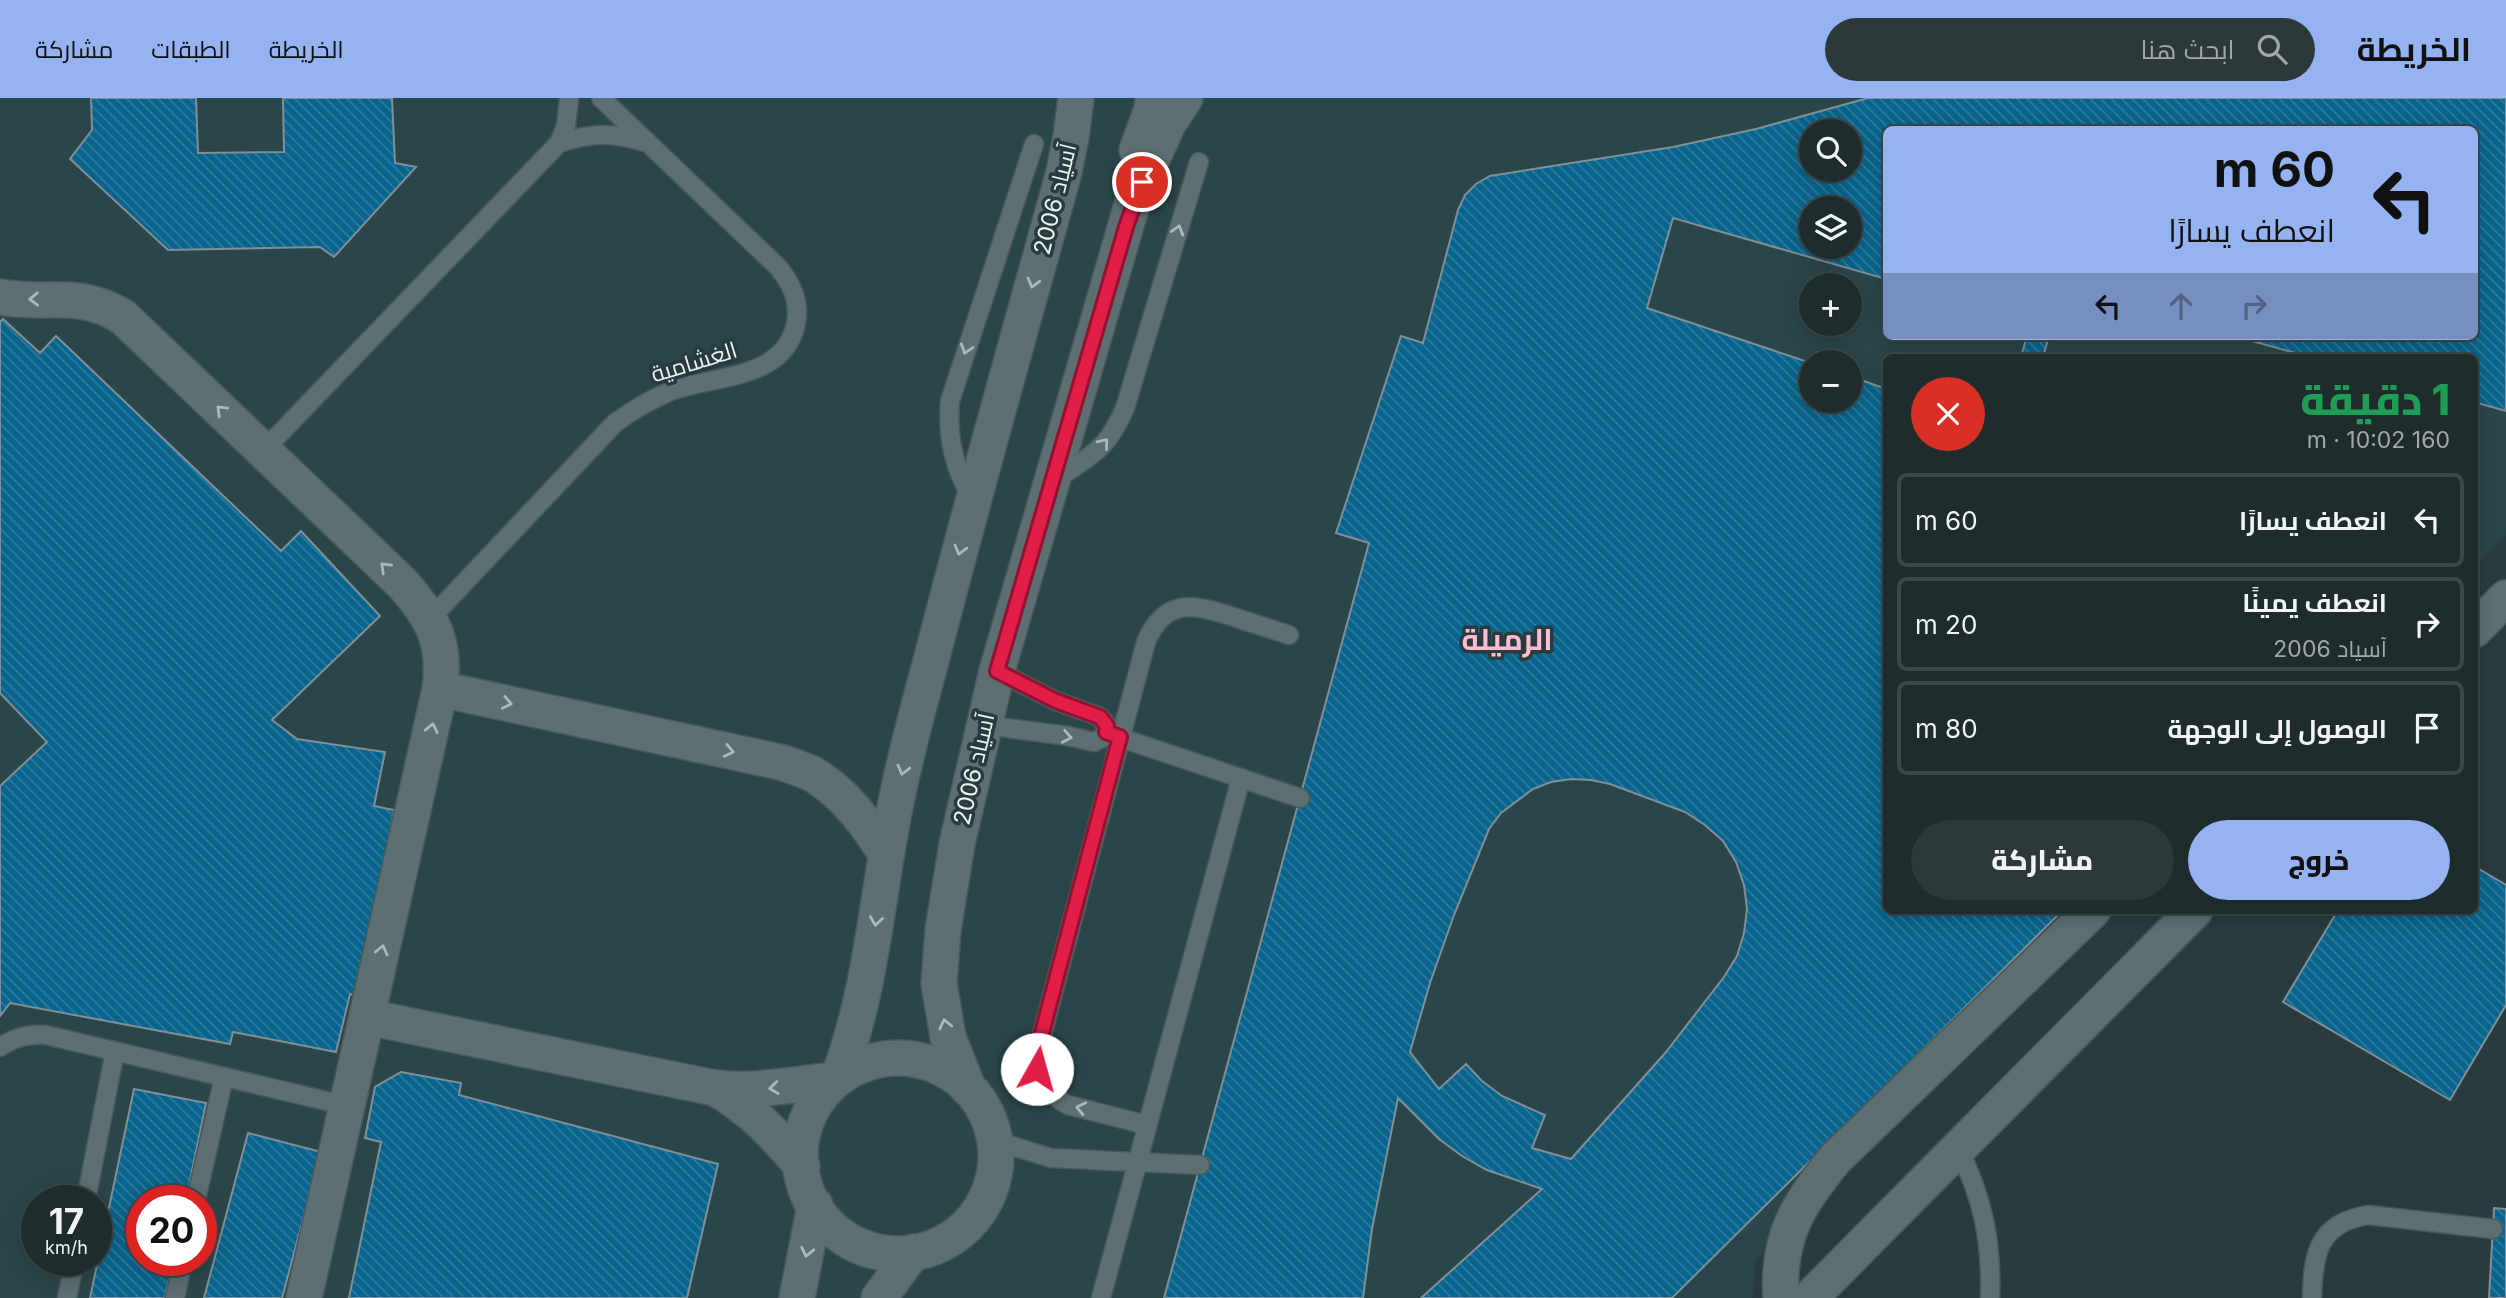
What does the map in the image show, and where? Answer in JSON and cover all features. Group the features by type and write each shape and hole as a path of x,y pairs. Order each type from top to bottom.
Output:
{"street":[{"name":"آسياد 2006","path":"836,1077 857,1020 869,970 886,854 901,779 973,501 1063,177 1072,137 1076,98"},
{"path":"1063,177 1080,154 1096,98"},
{"path":"1133,201 1130,190 1131,167 1152,109 1153,98"},
{"name":"آسياد 2006","path":"968,1088 948,1037 942,1011 940,957 957,844 997,671 1133,201 1168,124 1185,98"},
{"path":"0,297 91,302 108,308 136,329 402,583 430,619 440,642 443,664 440,689 304,1298"},
{"path":"2478,626 2506,598"},
{"path":"440,689 780,762 814,775 844,796 867,824 886,854"},
{"path":"1781,1298 1782,1251 1786,1238 1802,1201 1818,1179 1835,1159 2089,914"},
{"path":"1810,1298 2191,914"},
{"path":"368,1017 715,1088 744,1091 774,1089 836,1077 861,1064 883,1059 906,1059 928,1064 949,1074 968,1088 981,1103 996,1141 997,1163 993,1185 977,1214 954,1237 934,1247 890,1254 856,1245 828,1224 806,1186 802,1166 802,1135 813,1105 836,1077"},
{"path":"715,1088 763,1121 802,1166"},
{"path":"797,1298 816,1205"},
{"path":"880,1298 913,1252"}],"lane":[{"path":"263,451 559,143 566,126 569,98"},
{"name":"الغشامية","path":"430,619 615,423 673,390 759,369 774,360 786,348 794,332 796,298 789,281 770,259 601,98"},
{"name":"الغشامية","path":"559,143 580,136 603,133 648,143"},
{"path":"973,501 962,483 950,443 950,401 1034,144"},
{"path":"1050,484 1098,451 1118,424 1199,162"},
{"path":"1147,1125 1068,1105 1048,1091 1037,1069 1039,1044 1113,735 1146,642 1152,628 1162,616 1175,609 1199,606 1289,635"},
{"path":"997,671 1056,701 1100,717 1113,735"},
{"path":"985,725 1068,736 1094,743 1113,735 1300,798"},
{"path":"1101,1298 1241,778"},
{"path":"0,1047 15,1038 46,1035 348,1106"},
{"path":"89,1185 115,1051"},
{"path":"199,1185 224,1077"},
{"path":"996,1141 1051,1158 1200,1165"},
{"path":"1958,1148 1978,1192 1984,1214 1990,1262 1990,1298"},
{"path":"2312,1298 2315,1257 2320,1244 2329,1232 2353,1217 2368,1215 2493,1229"},
{"path":"67,1298 72,1276"},
{"path":"175,1298 180,1276"}],"shaded area":[{"path":"0,98 2506,98 2506,535 2478,563 2478,354 1883,354 1883,914 2114,914 1756,1260 1752,1298 0,1298"}],"building":[{"path":"91,98 196,98 198,153 284,152 283,98 392,98 395,163 416,167 334,257 320,247 168,250 70,159 92,130"},
{"path":"1868,98 2506,98 2506,411 2478,403 2478,354 2299,354 2248,340 2478,340 2478,126 1883,126 1883,278 1816,259 1862,259 1862,196 1799,196 1799,254 1673,218 1647,308 1799,359 1799,413 1862,413 1862,380 1883,388 1883,914 2059,914 1672,1298 1421,1298 1542,1189 1487,1170 1462,1156 1439,1139 1398,1098 1372,1229 1363,1298 1164,1298 1369,543 1336,533 1401,336 1423,343 1458,210 1465,195 1476,184 1490,176 1673,147 1756,129","holes":["1591,780 1610,784 1685,812 1705,825 1723,841 1736,862 1744,885 1747,909 1737,956 1724,977 1666,1052 1571,1159 1532,1148 1545,1115 1502,1096 1466,1064 1439,1089 1410,1052 1454,915 1489,829 1501,813 1533,789 1551,782"]},
{"path":"3,319 40,353 56,336 281,551 301,531 380,616 272,720 297,739 385,752 374,806 394,810 361,998 350,994 336,1052 233,1032 230,1044 10,1003 0,1016 0,786 47,742 0,693 0,322"},
{"path":"2026,340 2048,340 2044,354 2022,354"},
{"path":"2478,868 2506,885 2506,1005 2450,1100 2283,1002 2336,914 2478,914"},
{"path":"401,1072 461,1083 459,1095 718,1164 687,1298 349,1298 381,1142 365,1138 375,1087"},
{"path":"134,1089 206,1103 189,1185 126,1185 126,1276 170,1276 165,1298 90,1298 95,1276 112,1276 112,1194"},
{"path":"248,1133 321,1152 282,1298 204,1298 210,1276 217,1276 217,1249"},
{"path":"2494,1208 2506,1209 2506,1298 2489,1298"}],"district":[{"name":"الرميلة","path":"1507,640"}],"route":[{"path":"1037,1069 1039,1044 1120,737 1106,732 1107,726 1100,717 1056,701 997,671 1133,201 1142,182"}]}
